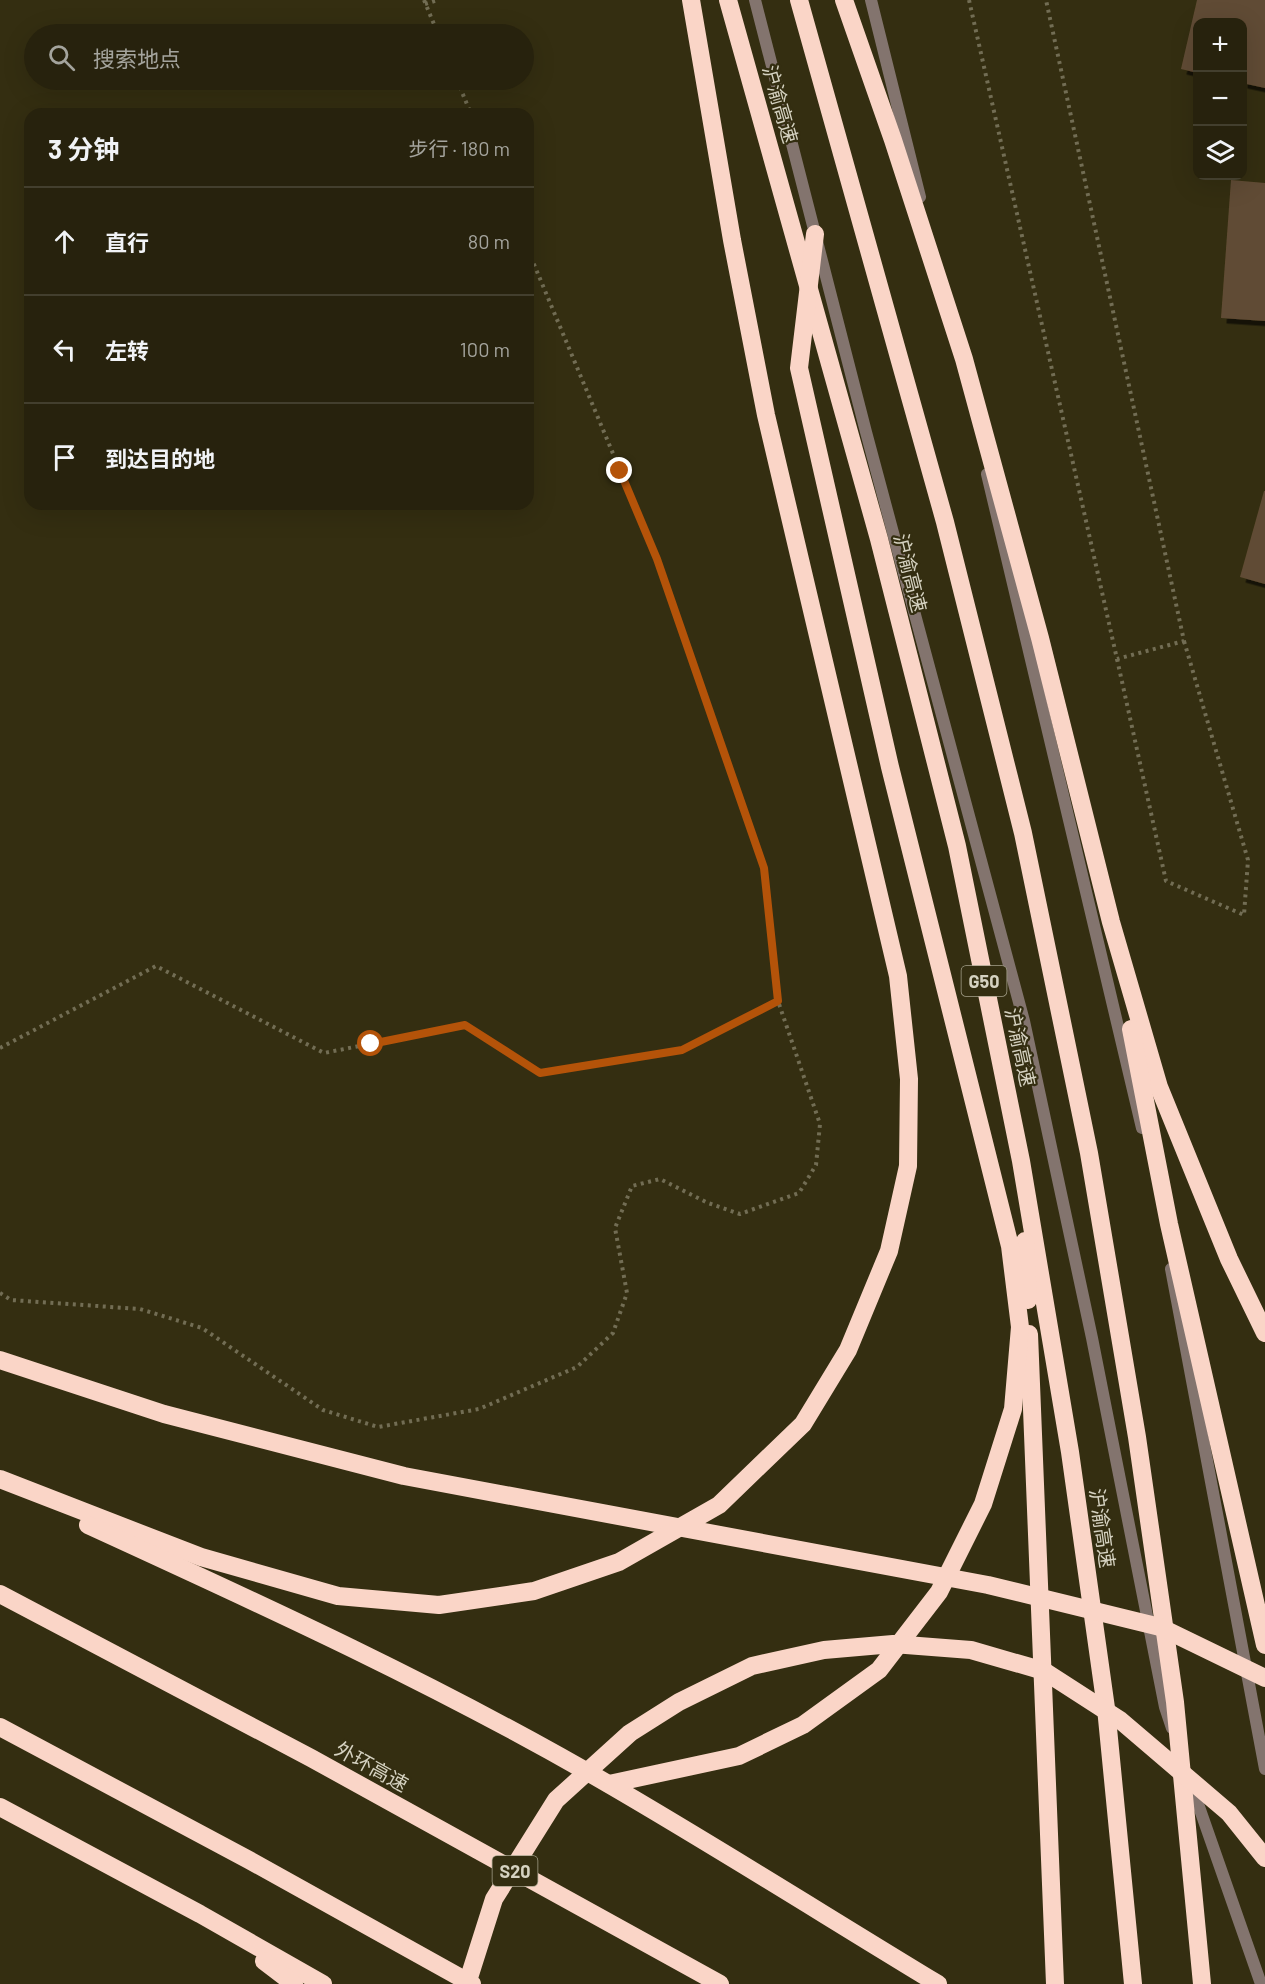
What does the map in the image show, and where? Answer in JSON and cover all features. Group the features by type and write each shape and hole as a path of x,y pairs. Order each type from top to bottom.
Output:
{"highway":[{"path":"0,1479 201,1557 338,1596 439,1605 534,1591 619,1562 719,1505 803,1424 848,1350 889,1251 908,1166 909,1079 898,976 766,415 732,240 691,0"},
{"name":"沪渝高速","path":"728,0 879,539 957,846 1022,1161 1070,1452 1106,1708 1133,1984"},
{"path":"799,0 945,522 1023,834 1084,1131 1137,1437 1175,1702 1202,1984"},
{"path":"844,0 893,140 964,359 1040,638 1111,922 1159,1087 1229,1259 1265,1333"},
{"path":"609,1784 739,1756 803,1725 879,1670 939,1592 983,1504 1013,1409 1020,1327 1010,1246 890,767 799,368 815,234"},
{"path":"1111,922 1168,1224 1265,1645"},
{"path":"1022,1161 1055,1980"},
{"path":"0,1360 164,1414 404,1476 988,1585 1160,1626 1265,1678"},
{"path":"0,1485 326,1634 609,1784 938,1984"},
{"name":"外环高速","path":"0,1594 310,1758 720,1984"},
{"path":"467,1984 494,1899 556,1800 630,1733 678,1702 752,1666 824,1650 893,1644 971,1650 1044,1671 1120,1720 1229,1813 1265,1858"},
{"path":"0,1727 249,1860 472,1984"},
{"path":"0,1807 200,1914 323,1984"},
{"path":"200,1914 294,1984"}],"street":[{"path":"755,0 1024,1021 1092,1338 1165,1707 1261,1984"},
{"path":"872,0 1153,1175 1265,1769"}],"path":[{"path":"434,24 425,2 438,0"},
{"path":"969,0 1166,881 1244,915 1248,860 1184,641 1046,0"},
{"path":"461,90 469,108"},
{"path":"0,1293 11,1300 140,1309 202,1328 323,1410 378,1427 479,1409 577,1366 613,1333 627,1293 615,1228 632,1186 660,1179 708,1203 740,1214 799,1194 816,1165 820,1124 778,1001 764,868 657,559 534,264"},
{"path":"1117,658 1184,641"},
{"path":"0,1048 156,966 324,1053 465,1025 540,1073 682,1050 778,1001"}],"building":[{"path":"1197,0 1265,0 1265,88 1247,84 1247,18 1193,18 1193,72 1181,69"},
{"path":"1231,180 1265,183 1265,321 1221,318"},
{"path":"1265,491 1265,584 1240,577"}],"route":[{"path":"371,1044 465,1025 540,1073 682,1050 778,1001 764,868 657,559 620,471"}]}
